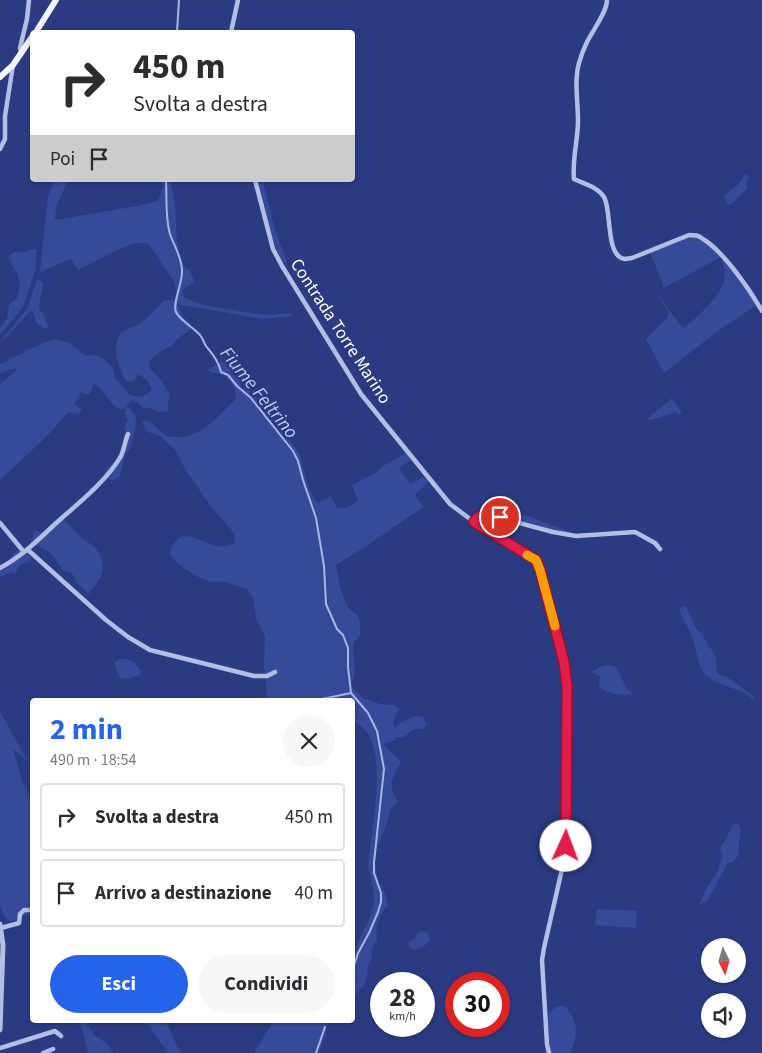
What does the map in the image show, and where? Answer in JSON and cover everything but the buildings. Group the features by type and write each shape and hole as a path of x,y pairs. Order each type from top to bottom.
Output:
{"main road":[{"path":"37,30 56,0"},
{"path":"0,77 13,65 30,40"}],"street":[{"path":"22,53 20,48 27,19 29,0"},
{"path":"231,30 238,0"},
{"path":"607,0 607,4 587,42 577,72 578,123 573,171 574,179 596,189 604,196 608,205 613,248 620,257 625,259 632,258 688,235 703,238 724,257 762,311"},
{"path":"0,149 5,139 5,116 13,65"},
{"name":"Contrada Torre Marino","path":"256,182 273,249 367,401 450,504 474,522 536,560 540,570 564,662 567,686 567,836 565,856 542,960 549,1053"},
{"path":"0,568 26,551 77,505 122,455 128,434"},
{"path":"474,522 482,514 576,536 635,532 655,543 660,549"},
{"path":"0,523 26,551 106,620 128,637 150,650 254,676 267,676 275,672"},
{"path":"0,1030 3,944 0,926 19,923 20,914 24,910 30,910"},
{"path":"0,1048 55,1031 60,1036"},
{"path":"44,1053 53,1049"}],"shaded area":[{"path":"745,174 749,177 746,184 747,189 730,205 728,204 723,197 739,184"},
{"path":"53,182 67,182 56,207 55,220 158,201 163,188 162,182 170,182 175,204 180,254 182,262 186,269 188,268 195,282 182,290 185,298 203,305 250,313 268,315 292,313 291,316 263,319 177,304 184,318 191,324 191,329 149,362 149,367 168,390 168,411 159,412 150,408 143,408 137,402 131,400 121,410 114,406 100,388 94,384 89,395 81,392 74,404 82,409 79,414 69,412 44,439 0,480 0,384 18,369 10,369 0,374 0,364 40,344 59,340 69,343 86,356 97,355 105,360 113,368 115,378 130,395 140,397 145,395 152,390 147,380 138,374 134,381 127,382 117,358 116,344 123,331 142,322 165,300 174,300 176,293 175,283 148,243 136,243 117,250 78,270 71,259 40,272 48,197"},
{"path":"263,182 275,230 287,262 283,262 268,225 258,185"},
{"path":"694,235 721,257 664,288 650,252"},
{"path":"32,249 37,250 35,271 23,307 0,335 0,328 7,319 9,305 17,298 20,285 17,273 8,257 14,252 25,252"},
{"path":"721,258 757,305 719,330 664,373 646,339 667,318 669,313 656,292 683,329 708,306 723,284 725,277"},
{"path":"37,279 43,283 39,309 44,315 49,328 46,329 39,325 31,310 6,338 0,342 27,309"},
{"path":"227,359 235,362 242,389 248,386 279,429 287,435 301,457 309,488 317,503 331,496 337,508 346,508 358,501 352,485 377,472 383,466 406,453 411,460 399,468 410,484 424,477 428,482 415,495 423,507 336,565 340,587 346,602 349,608 357,615 360,622 360,635 353,644 355,673 351,686 359,695 370,701 394,705 399,708 393,722 395,728 404,721 416,716 423,717 426,725 423,729 414,729 404,737 396,737 395,740 383,744 401,762 392,782 393,791 398,802 392,808 376,856 377,875 388,905 383,911 376,928 377,940 371,951 372,959 367,967 367,978 355,996 355,951 369,919 374,901 374,891 368,863 375,813 377,775 372,742 364,729 355,722 355,698 267,698 264,663 265,637 256,618 253,598 247,589 223,582 211,582 198,577 170,555 171,546 180,537 192,537 219,547 234,544 235,534 211,507 184,467 176,451 160,436 148,432 142,422 149,422 164,434 174,437 192,435 208,425 236,397 235,389 229,379 207,370"},
{"path":"672,398 682,413 678,415 676,412 651,420 647,419"},
{"path":"127,407 130,408 136,417 135,430 130,449 125,454 120,476 114,480 109,479 105,472 117,459 127,436 124,427 128,421 125,413"},
{"path":"513,512 533,518 575,534 494,514"},
{"path":"63,519 84,540 93,545 101,558 102,574 89,594 76,582 72,573 63,570 49,552 31,542 35,530 44,534"},
{"path":"19,550 21,553 24,550 31,557 29,562 19,566 15,575 12,572 0,577 0,566"},
{"path":"686,606 696,628 714,652 717,672 744,689 753,696 755,701 740,691 718,683 704,672 679,608"},
{"path":"120,659 127,659 133,662 141,672 140,675 122,679 118,675 114,662"},
{"path":"607,665 616,667 627,689 634,694 609,693 601,688 599,684 600,676 592,672 599,667"},
{"path":"0,712 29,763 13,749 22,780 30,796 30,914 10,922 5,917 0,905"},
{"path":"732,825 739,825 741,830 738,856 732,863 728,863 707,902 699,906 705,891 717,872 723,856 720,849 722,844"},
{"path":"597,909 637,911 636,928 595,925"},
{"path":"421,931 428,933 430,940 418,949 412,949 408,943"},
{"path":"560,1006 566,1007 575,1024 575,1040 570,1053 551,1053 547,1024 548,1018 554,1009"},
{"path":"78,1023 87,1023 94,1035 106,1043 114,1053 88,1053 82,1028"},
{"path":"147,1023 167,1023 182,1053 168,1053"},
{"path":"272,1023 327,1023 326,1034 319,1053 254,1053"}],"waterway":[{"name":"Fiume Feltrino","path":"177,30 179,0"},
{"name":"Fiume Feltrino","path":"166,182 168,227 182,266 182,276 175,304 176,312 201,336 221,372 228,375 251,398 293,451 298,461 316,518 324,566 326,604 348,648 351,693 368,713 377,731 384,769 374,873 381,893 381,902 355,962"},
{"path":"327,698 351,693"},
{"name":"Fiume Feltrino","path":"316,1053 325,1027"}],"slow traffic":[{"path":"527,555 536,560 540,570 555,626"}],"route":[{"path":"500,517 482,514 474,522 536,560 564,662 567,686 566,846"}]}
